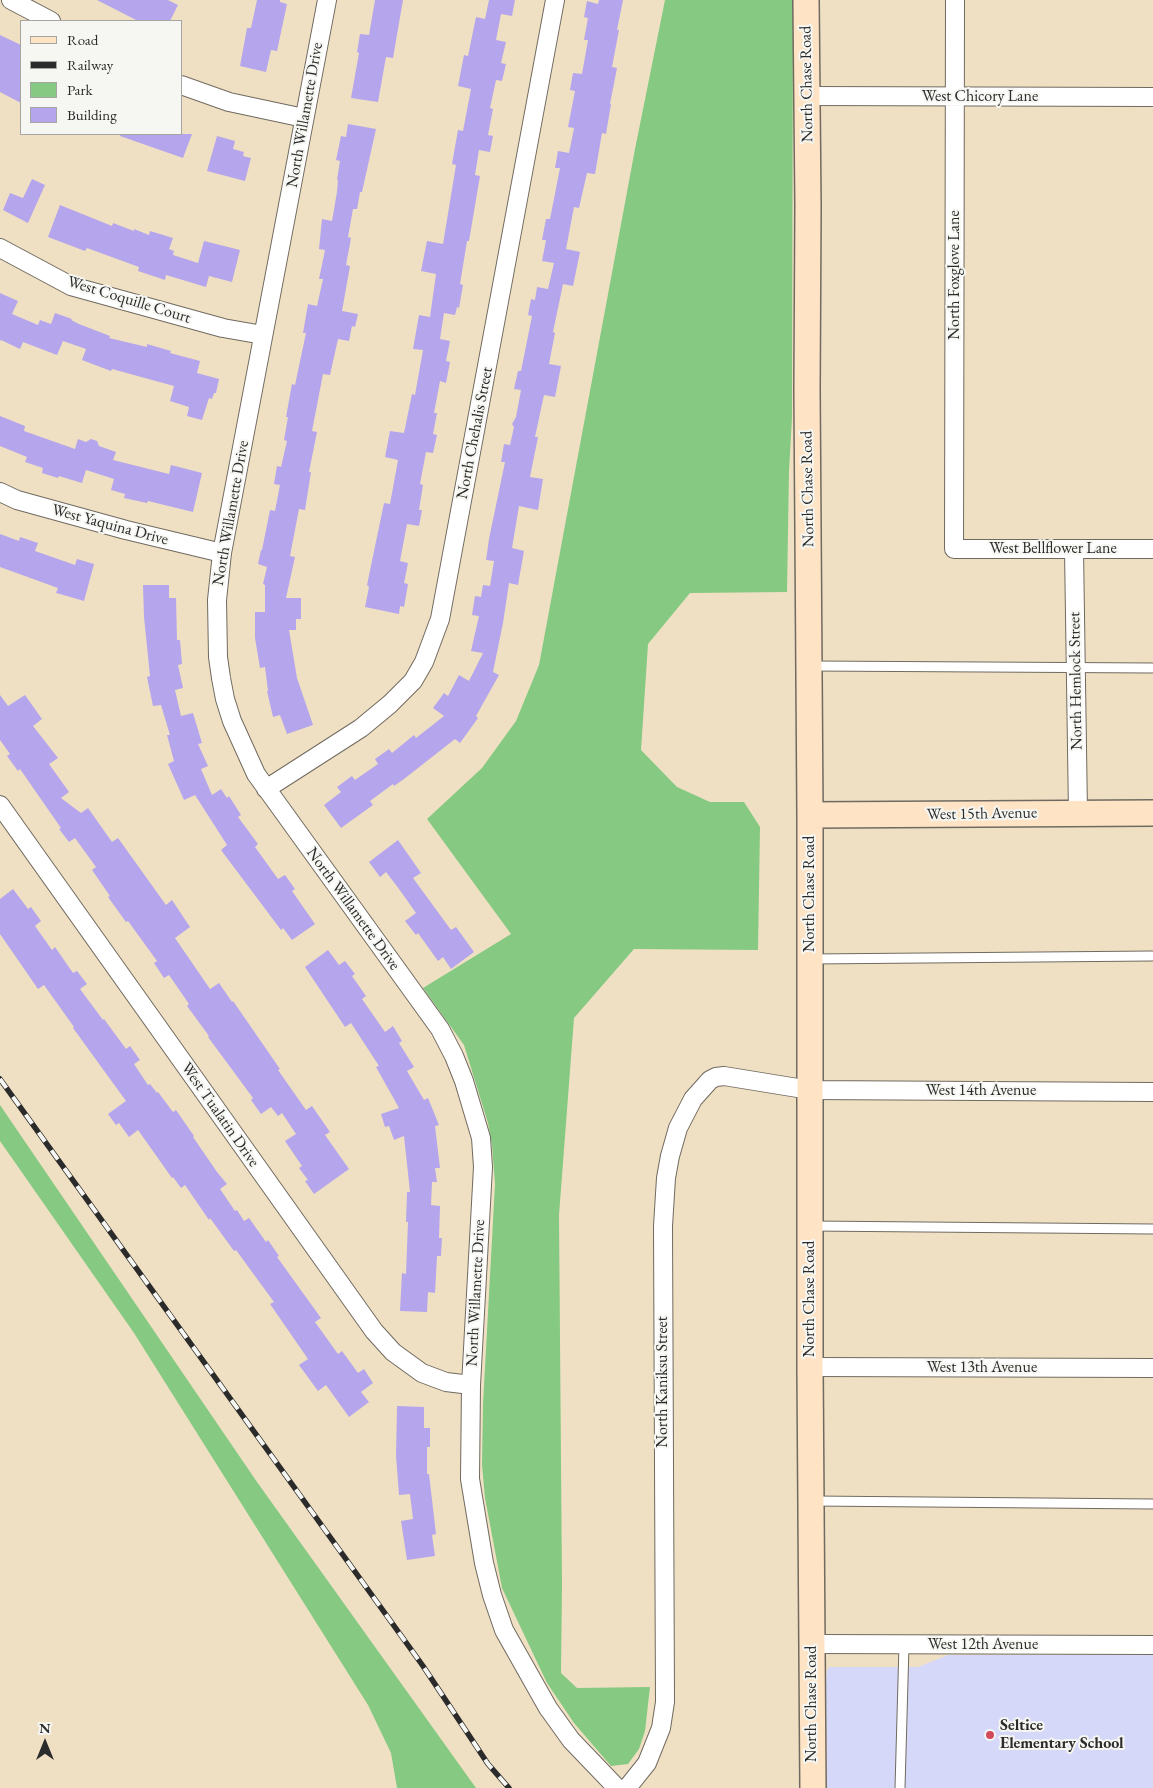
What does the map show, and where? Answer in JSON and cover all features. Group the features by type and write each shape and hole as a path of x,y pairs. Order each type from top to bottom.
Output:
{"street":[{"path":"11,0 48,20"},
{"name":"North Willamette Drive","path":"327,0 222,552 217,600 218,657 222,685 225,699 240,740 256,774 440,1029 464,1081 481,1138 483,1167 471,1385 470,1479 484,1563 504,1630 548,1708 571,1740 617,1788"},
{"name":"North Chehalis Street","path":"266,789 360,728 390,704 413,681 424,662 440,619 556,0"},
{"name":"North Chase Road","path":"806,0 813,1788"},
{"name":"North Foxglove Lane","path":"954,549 955,0"},
{"path":"182,86 230,102 304,118"},
{"name":"West Chicory Lane","path":"807,96 1153,98"},
{"name":"West Coquille Court","path":"0,248 71,286 223,328 263,335"},
{"name":"West Yaquina Drive","path":"0,492 17,500 126,530 222,552"},
{"name":"West Bellflower Lane","path":"954,549 1153,549"},
{"name":"North Hemlock Street","path":"1074,550 1078,813"},
{"name":"West Tualatin Drive","path":"0,806 374,1331 393,1352 422,1373 446,1382 471,1385"},
{"name":"West 15th Avenue","path":"810,815 1153,813"},
{"name":"North Kaniksu Street","path":"627,1788 647,1763 661,1728 665,1702 663,1226 666,1178 670,1156 678,1128 693,1099 704,1086 716,1077 736,1077 810,1090"},
{"name":"West 14th Avenue","path":"810,1090 1153,1092"},
{"name":"West 13th Avenue","path":"810,1367 1153,1368"},
{"name":"West 12th Avenue","path":"812,1644 1153,1645"}],"lane":[{"path":"809,666 1153,668"},
{"path":"810,959 1153,956"},
{"path":"810,1226 1153,1229"},
{"path":"811,1501 1153,1504"},
{"path":"900,1788 904,1644"}],"shaded area":[{"name":"Seltice Elementary School","path":"948,1655 1153,1655 1153,1788 827,1788 826,1682 829,1667 918,1667"}],"green space":[{"path":"665,0 793,0 792,418 787,592 690,593 648,644 641,750 677,787 710,802 744,802 760,827 758,950 634,949 574,1018 559,1215 561,1673 577,1688 650,1687 645,1731 639,1749 628,1764 611,1766 574,1723 547,1683 502,1588 485,1498 482,1465 483,1404 495,1184 492,1145 488,1123 464,1045 423,988 511,934 427,819 482,768 516,721 539,665 635,149"},
{"path":"0,1105 257,1482 476,1788 397,1788 391,1753 368,1705 134,1333 0,1141"}],"building":[{"path":"97,0 168,0 178,5 170,20 136,20"},
{"path":"257,0 280,0 280,2 287,4 277,51 271,50 266,72 240,66 247,28 251,28"},
{"path":"375,0 403,0 393,58 386,57 378,102 351,98 359,53 357,52 360,34 369,35"},
{"path":"489,0 515,0 512,16 501,14 496,40 506,42 501,63 506,64 502,81 496,80 490,108 493,109 488,135 493,136 490,152 479,150 475,175 480,176 460,284 463,285 459,308 457,307 455,315 444,313 440,339 450,341 446,361 450,362 446,383 440,381 434,413 437,413 433,434 437,435 433,453 426,452 420,484 423,485 419,510 422,510 419,526 407,524 400,561 408,563 404,583 408,584 404,607 400,606 399,614 365,607 369,587 367,585 384,503 390,504 398,460 385,457 390,431 404,433 412,394 415,395 423,350 413,349 419,315 430,317 436,274 421,271 427,241 443,244 456,165 452,164 458,130 463,131 471,89 458,86 464,55 468,56 476,17 485,19"},
{"path":"599,0 623,0 612,67 617,68 606,134 602,133 595,174 587,173 579,208 574,207 566,249 580,252 573,286 563,284 553,332 555,333 549,364 561,366 555,397 544,395 535,437 538,437 530,477 543,479 538,510 519,506 512,548 524,551 518,585 509,583 493,672 499,675 476,716 478,718 460,743 455,739 404,779 394,786 393,784 370,801 373,805 341,828 324,805 341,792 337,787 352,776 355,780 378,764 375,759 389,749 392,753 414,735 416,738 444,716 433,708 444,693 448,696 459,675 469,681 483,653 471,651 479,616 472,615 475,596 481,597 483,585 490,586 494,561 486,560 489,539 505,462 501,462 504,444 510,445 514,427 512,424 516,417 521,390 514,389 518,371 521,371 532,316 528,315 531,299 535,300 537,287 548,289 554,263 542,261 546,240 542,240 546,219 550,219 560,168 555,168 558,151 569,153 574,128 568,127 575,91 570,90 573,73 582,74 588,40 584,40 588,18 584,17 587,1 598,4"},
{"path":"0,35 20,45 20,102 0,92"},
{"path":"348,124 376,129 362,192 360,192 357,209 353,209 348,237 351,238 346,265 350,266 342,311 358,314 355,327 352,326 349,341 338,339 330,375 323,374 312,431 317,432 309,472 311,472 305,510 299,509 290,556 295,557 286,598 301,598 301,619 296,619 296,630 289,630 297,678 313,725 287,734 280,715 273,717 267,691 265,667 260,668 255,638 255,612 265,612 265,585 263,584 267,567 258,564 270,510 275,511 280,485 274,484 277,466 281,467 287,441 284,440 288,417 286,417 292,384 295,385 306,333 303,333 308,304 317,306 323,279 319,279 325,250 319,249 322,219 332,221 340,161 336,160 341,136 346,137"},
{"path":"192,134 183,158 120,135"},
{"path":"217,136 235,141 233,149 244,152 243,156 251,158 245,181 207,171"},
{"path":"32,179 45,185 28,223 3,210 10,193 23,198"},
{"path":"60,205 112,226 113,223 149,235 150,231 173,238 169,249 174,251 173,255 198,263 204,241 240,250 232,282 209,276 206,287 166,275 165,280 138,271 139,267 87,248 85,251 48,237"},
{"path":"0,293 18,301 12,314 38,325 40,320 51,324 55,313 110,336 109,338 147,347 147,344 171,351 170,353 200,361 197,373 219,379 216,393 214,393 212,399 209,398 202,420 187,416 189,407 170,401 174,386 112,369 111,371 82,360 86,349 63,341 57,355 23,342 20,349 0,341"},
{"path":"0,416 25,426 24,431 75,449 78,439 86,442 91,439 97,441 99,446 116,452 113,460 169,474 171,465 202,473 193,512 148,501 147,503 124,498 125,494 111,490 114,479 86,470 82,483 42,473 43,468 25,462 27,457 0,446"},
{"path":"0,534 19,541 20,537 38,543 35,551 75,565 77,559 94,564 84,601 56,593 58,588 0,567"},
{"path":"143,585 169,585 169,598 176,598 177,640 180,640 182,664 178,665 183,688 175,690 181,716 193,713 202,743 198,744 208,766 201,769 212,795 221,789 227,798 229,796 241,815 238,817 258,844 255,847 278,879 285,875 295,889 292,891 315,924 292,940 283,928 281,930 221,850 227,845 195,795 184,800 168,764 174,761 167,735 170,735 161,705 153,706 147,677 150,676"},
{"path":"0,695 8,706 25,695 42,719 33,726 58,758 49,764 69,792 61,798 81,813 88,808 112,842 118,838 166,905 172,900 190,927 175,938 210,989 219,983 280,1069 278,1070 306,1110 312,1106 330,1132 325,1135 349,1169 314,1194 305,1181 308,1180 299,1168 302,1166 285,1141 296,1134 282,1113 278,1116 271,1107 261,1114 251,1100 253,1098 208,1037 169,975 164,978 154,963 157,961 108,897 110,896 92,870 96,867 75,838 69,842 20,769 18,771 7,756 10,754 0,740"},
{"path":"398,840 421,873 413,878 451,930 456,927 474,952 451,969 443,957 438,961 418,933 416,935 405,921 416,913 386,872 380,877 369,862"},
{"path":"13,889 28,909 31,907 41,921 35,926 52,950 55,947 73,973 77,971 87,984 80,989 103,1020 126,1049 130,1046 140,1060 134,1064 148,1085 150,1084 158,1092 173,1112 176,1110 194,1136 227,1184 220,1189 235,1211 237,1210 244,1221 249,1218 266,1242 268,1240 279,1256 277,1257 321,1318 315,1322 338,1354 342,1351 358,1373 364,1369 373,1383 361,1392 369,1402 349,1417 326,1385 318,1391 299,1365 308,1359 270,1304 274,1302 236,1250 234,1251 210,1218 209,1220 185,1185 181,1188 172,1178 138,1130 129,1137 119,1123 116,1125 108,1114 126,1101 44,985 38,989 0,934 0,899"},
{"path":"328,950 339,965 345,961 355,974 352,976 366,996 362,999 385,1032 393,1026 402,1041 399,1043 414,1067 407,1071 424,1100 428,1098 439,1125 435,1126 440,1168 435,1168 437,1182 432,1182 431,1205 440,1206 439,1238 442,1238 441,1256 437,1256 435,1293 428,1292 427,1312 400,1311 402,1273 406,1274 407,1192 410,1192 404,1136 394,1140 389,1126 385,1127 381,1114 399,1108 376,1067 379,1066 351,1023 345,1027 305,967"},
{"path":"397,1406 424,1407 424,1428 430,1428 430,1447 427,1447 427,1474 429,1474 436,1534 432,1535 435,1556 407,1560 401,1521 413,1519 410,1494 399,1495 396,1456"}],"railway":[{"path":"0,1079 423,1666 488,1764 509,1788"}],"place":[{"name":"Seltice Elementary School","path":"990,1735"}]}
